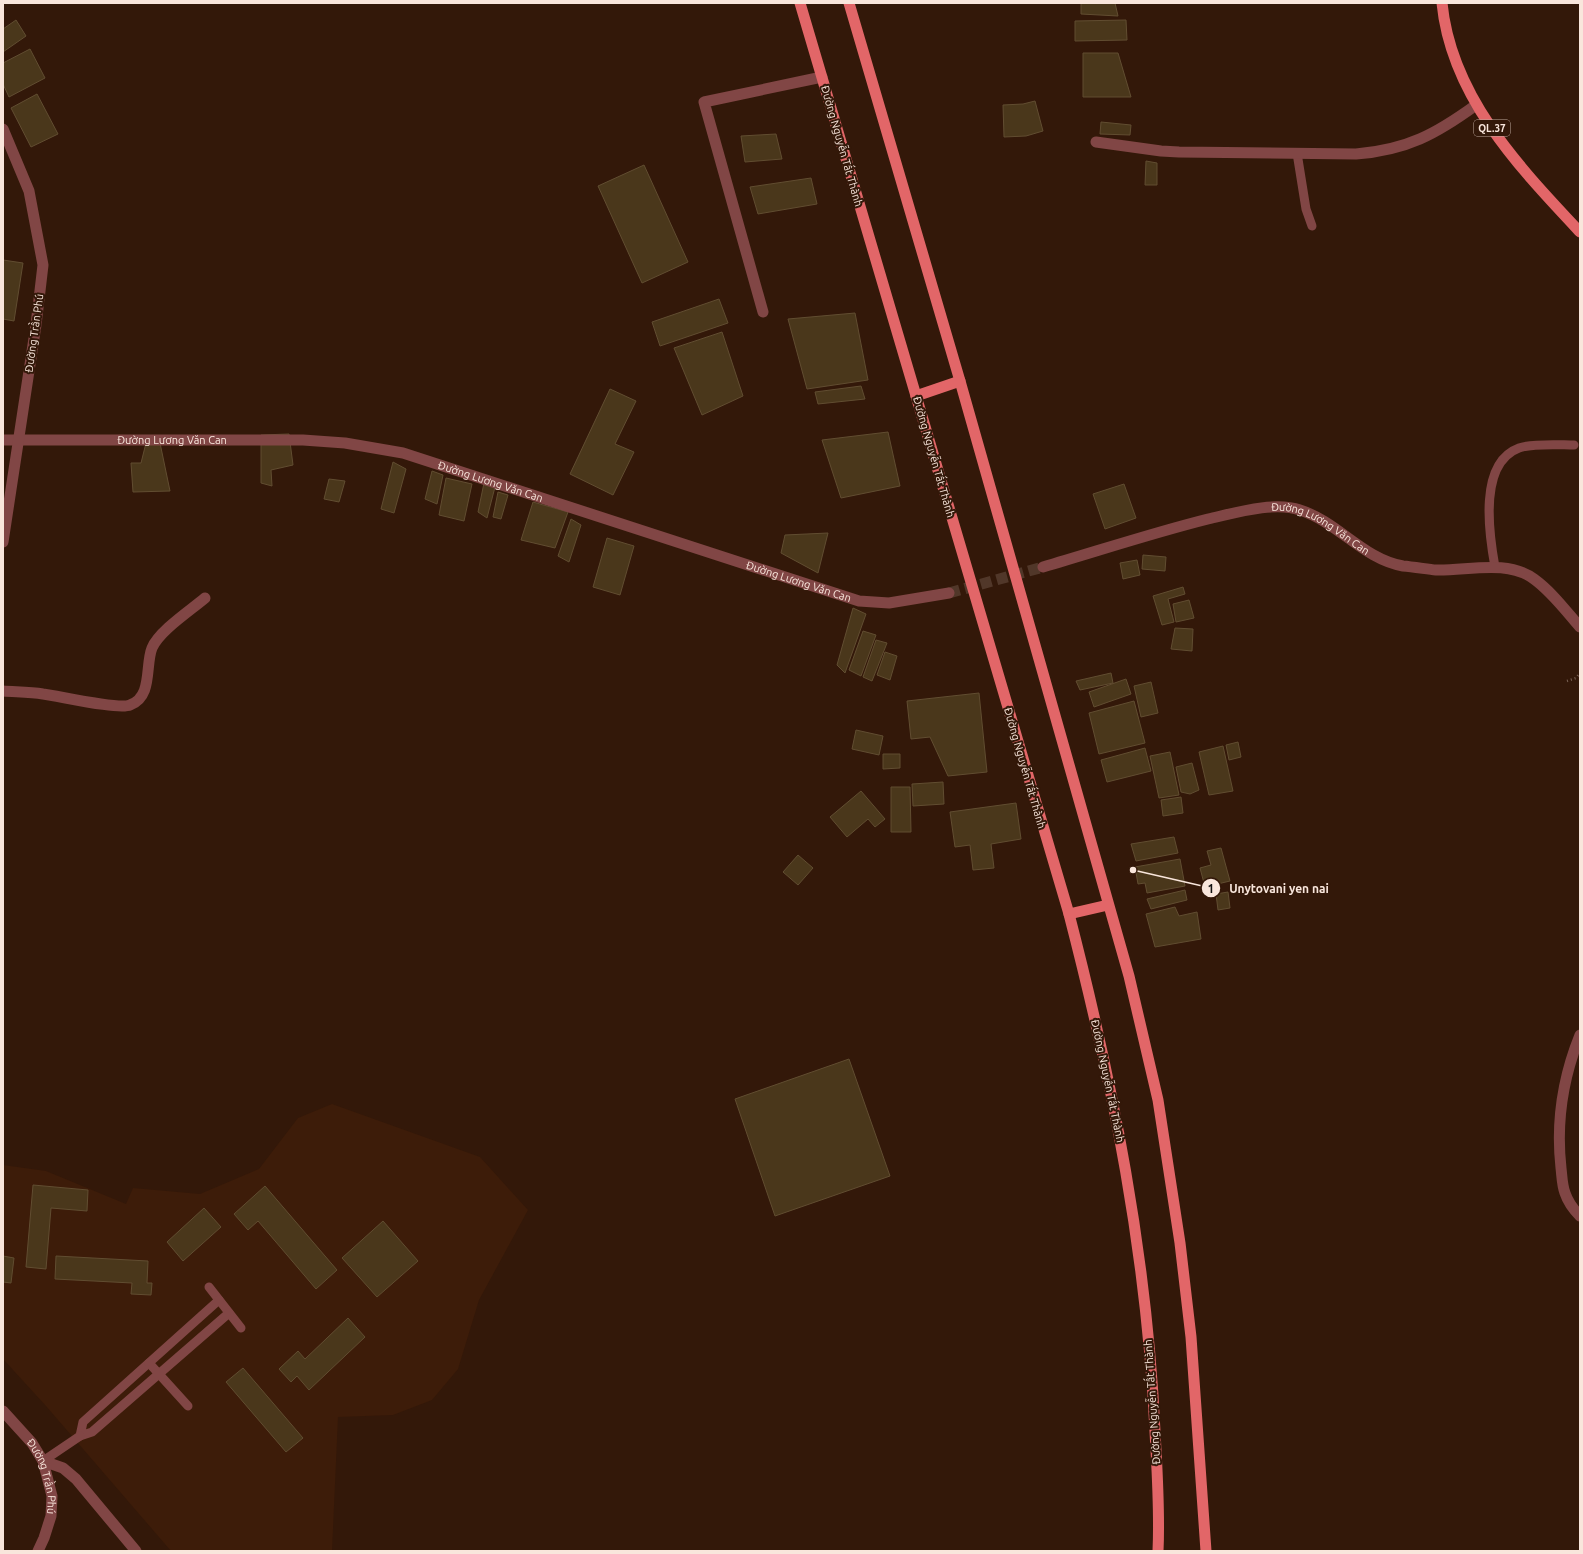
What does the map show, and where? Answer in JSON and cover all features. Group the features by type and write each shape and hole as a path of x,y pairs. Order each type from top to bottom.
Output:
{"main road":[{"name":"Đường Nguyễn Tất Thành","path":"800,3 1069,914 1089,991 1126,1167 1141,1266 1152,1375 1159,1524 1158,1551"},
{"path":"849,3 960,381 1129,976 1145,1038 1158,1100 1170,1174 1191,1337 1206,1551"},
{"name":"QL.37","path":"1442,3 1443,16 1454,60 1476,104 1499,139 1538,188 1580,232"},
{"path":"916,396 960,381"},
{"path":"1069,914 1108,905"}],"street":[{"path":"763,312 704,102 822,77"},
{"path":"1096,142 1161,151 1356,154 1378,152 1416,142 1437,131 1476,104"},
{"name":"Đường Trần Phú","path":"3,129 29,191 43,265 36,325 3,542"},
{"name":"Đường Lương Văn Can","path":"3,440 274,439 345,443 403,453 859,601 889,602 949,593"},
{"name":"Đường Lương Văn Can","path":"1043,567 1176,527 1232,513 1285,507 1301,510 1316,517 1361,547 1385,560 1397,564 1436,570 1495,567 1510,569 1532,578 1546,589 1580,627"},
{"path":"3,691 42,694 118,706 130,706 138,701 147,683 152,648 163,633 205,598"},
{"path":"1580,1035 1574,1049 1566,1080 1560,1118 1560,1155 1565,1192 1572,1207 1580,1216"},
{"name":"Đường Trần Phú","path":"3,1411 32,1443 43,1461 52,1496 51,1516 38,1551"},
{"path":"43,1461 63,1468 76,1479 136,1551"}],"lane":[{"path":"1297,153 1306,209 1312,226"},
{"path":"1495,567 1490,541 1490,495 1497,469 1505,456 1520,447 1574,445"},
{"path":"209,1287 241,1328"},
{"path":"80,1436 83,1422 219,1300"},
{"path":"43,1461 80,1436 92,1432 229,1313"},
{"path":"149,1363 188,1406"}],"path":[{"path":"1567,681 1576,678 1580,673"}],"shaded area":[{"path":"332,1104 480,1157 528,1210 479,1300 458,1369 432,1400 393,1415 338,1417 332,1551 171,1551 46,1406 3,1359 3,1165 46,1171 126,1204 133,1188 200,1194 259,1169 298,1118"}],"building":[{"path":"1081,3 1115,3 1118,16 1081,14"},
{"path":"16,20 26,36 3,52 3,29"},
{"path":"1126,20 1127,40 1075,41 1075,21"},
{"path":"30,49 45,78 9,97 3,84 3,63"},
{"path":"1083,53 1118,53 1131,97 1083,97"},
{"path":"37,94 58,134 31,147 11,108"},
{"path":"1035,101 1043,131 1026,136 1004,137 1003,105 1023,104"},
{"path":"1101,122 1131,125 1130,135 1100,134"},
{"path":"776,134 782,159 745,162 741,136"},
{"path":"1146,161 1157,163 1157,185 1145,185"},
{"path":"644,165 688,262 642,283 598,186"},
{"path":"811,178 817,204 758,214 750,187"},
{"path":"3,260 23,263 14,321 3,319"},
{"path":"719,299 728,323 660,346 652,322"},
{"path":"855,313 868,380 807,389 788,319"},
{"path":"722,332 743,396 702,415 674,348"},
{"path":"861,386 865,399 818,404 815,392"},
{"path":"610,389 636,401 615,444 634,452 613,495 570,474"},
{"path":"888,432 900,486 841,498 822,440"},
{"path":"289,434 293,465 271,470 272,486 261,483 261,435"},
{"path":"146,443 160,443 170,491 133,492 131,463 141,463"},
{"path":"393,462 406,469 394,513 381,509"},
{"path":"432,471 443,475 437,504 425,499"},
{"path":"446,478 472,484 464,521 439,515"},
{"path":"329,479 345,481 339,502 324,499"},
{"path":"484,483 495,487 487,518 478,512"},
{"path":"1124,484 1136,518 1105,529 1093,494"},
{"path":"498,492 508,495 501,519 493,517"},
{"path":"533,502 568,512 555,548 521,540"},
{"path":"571,519 581,525 569,562 558,556"},
{"path":"828,533 818,573 781,553 785,535"},
{"path":"607,538 634,546 620,595 593,587"},
{"path":"1143,555 1166,557 1165,571 1142,569"},
{"path":"1137,560 1140,575 1123,579 1120,563"},
{"path":"1183,587 1185,594 1168,599 1174,622 1162,625 1153,596"},
{"path":"1189,600 1194,618 1176,622 1173,604"},
{"path":"853,608 866,614 845,673 837,665"},
{"path":"1175,628 1193,629 1192,651 1171,649"},
{"path":"863,631 876,635 861,676 849,670"},
{"path":"876,640 887,643 872,681 863,677"},
{"path":"885,652 897,656 890,680 877,675"},
{"path":"1111,673 1113,683 1080,690 1076,681"},
{"path":"1126,679 1131,694 1094,707 1089,692"},
{"path":"1151,682 1158,713 1141,717 1134,686"},
{"path":"979,693 987,772 948,776 930,737 911,739 907,701"},
{"path":"1134,701 1145,743 1099,754 1089,713"},
{"path":"856,730 883,736 879,755 852,749"},
{"path":"1238,742 1241,757 1229,760 1226,745"},
{"path":"1223,746 1233,791 1209,795 1199,752"},
{"path":"1145,748 1151,771 1107,782 1101,760"},
{"path":"1170,752 1179,795 1159,798 1150,756"},
{"path":"883,754 900,754 900,768 883,769"},
{"path":"1192,763 1199,790 1190,794 1181,792 1176,767"},
{"path":"943,782 944,804 913,806 912,784"},
{"path":"891,787 910,787 911,832 891,832"},
{"path":"861,791 885,819 875,827 868,819 847,837 830,817"},
{"path":"1181,797 1183,813 1163,816 1161,800"},
{"path":"1016,803 1021,839 991,844 994,868 973,870 970,845 955,847 950,812"},
{"path":"1174,837 1178,853 1136,861 1131,844"},
{"path":"1221,848 1230,881 1205,887 1200,868 1211,865 1207,851"},
{"path":"798,855 813,868 798,885 783,872"},
{"path":"1180,859 1185,886 1147,893 1145,883 1138,884 1135,867"},
{"path":"1185,890 1187,900 1151,909 1147,899"},
{"path":"1228,892 1230,908 1218,910 1216,894"},
{"path":"1175,907 1179,916 1197,912 1201,939 1155,947 1146,914"},
{"path":"849,1059 890,1176 775,1216 735,1099"},
{"path":"33,1185 88,1190 87,1211 51,1208 46,1269 26,1267"},
{"path":"265,1186 337,1270 316,1289 258,1221 248,1230 234,1214"},
{"path":"204,1208 221,1227 183,1261 167,1242"},
{"path":"383,1221 418,1261 377,1297 342,1258"},
{"path":"3,1256 14,1258 11,1283 3,1282"},
{"path":"56,1256 148,1261 147,1283 152,1283 151,1295 131,1294 132,1283 55,1279"},
{"path":"348,1318 365,1337 309,1390 297,1376 291,1382 279,1369 298,1351 305,1359"},
{"path":"243,1368 303,1438 286,1452 226,1382"}],"tunnel":[{"path":"949,593 1043,567"}],"place":[{"name":"Unytovani yen nai","path":"1133,870"}]}
